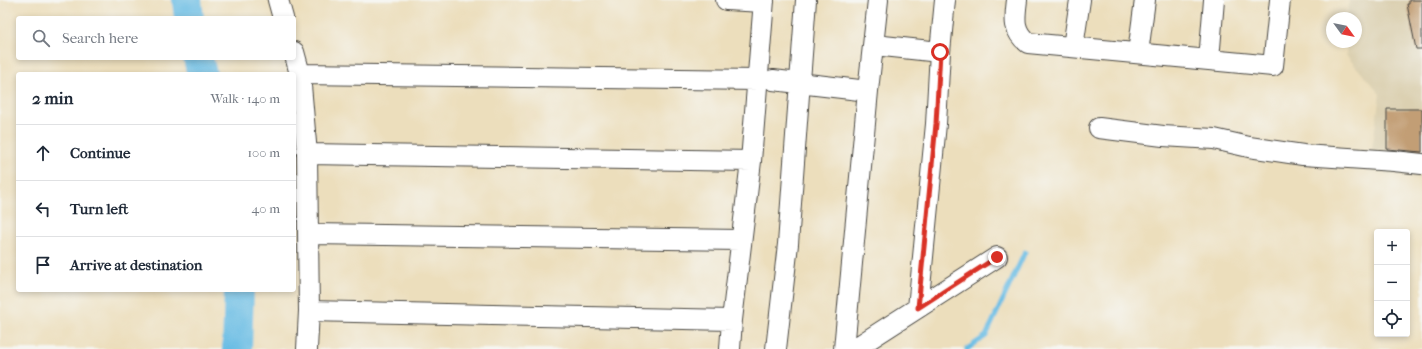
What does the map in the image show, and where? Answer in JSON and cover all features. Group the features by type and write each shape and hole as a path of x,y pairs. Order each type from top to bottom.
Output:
{"street":[{"path":"278,0 283,16"},
{"path":"726,0 764,1 765,80 751,162 732,320 730,349"},
{"path":"776,349 788,244 806,0"},
{"path":"844,349 878,0"},
{"path":"918,308 936,124 940,52 945,0"},
{"path":"1017,0 1014,22 1022,38 1028,42 1273,66 1280,0"},
{"path":"1073,47 1080,0"},
{"path":"1138,53 1145,0"},
{"path":"1209,60 1214,0"},
{"path":"874,45 940,52"},
{"path":"296,59 300,74 307,154 309,311 307,349"},
{"path":"300,74 765,80 868,91"},
{"path":"1099,128 1163,136 1214,139 1249,147 1303,155 1422,164"},
{"path":"307,154 751,162"},
{"path":"308,234 741,240"},
{"path":"854,349 997,257"},
{"path":"309,311 732,320"}],"shaded area":[{"path":"1349,0 1422,0 1422,179 1369,171 1380,94 1346,55 1347,48 1362,48 1362,12 1348,12"}],"building":[{"path":"1409,0 1422,0 1422,49 1416,49 1407,4 1409,4"},
{"path":"1387,109 1422,109 1422,152 1387,149"}],"waterway":[{"path":"187,0 189,16"},
{"path":"198,60 202,72"},
{"path":"967,349 986,336 1025,252"},
{"path":"237,349 239,292"}],"route":[{"path":"940,52 936,124 918,308 997,257"}]}
